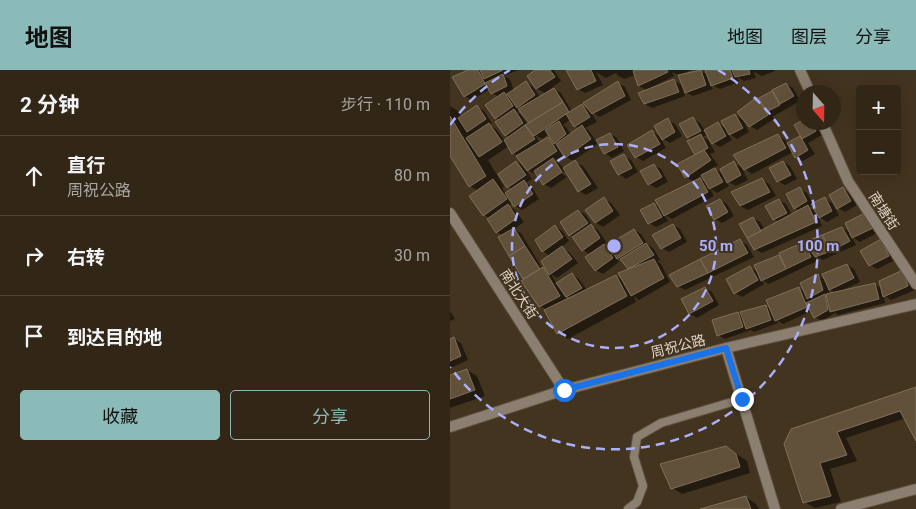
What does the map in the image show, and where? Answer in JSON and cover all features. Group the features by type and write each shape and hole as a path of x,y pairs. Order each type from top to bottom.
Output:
{"street":[{"path":"800,70 807,85"},
{"name":"南塘街","path":"826,130 848,181 916,284"},
{"name":"南北大街","path":"450,213 564,390"},
{"name":"周祝公路","path":"450,427 564,390 726,348 916,304"},
{"path":"726,348 775,509"},
{"path":"841,509 916,489"}],"lane":[{"path":"628,509 637,502 643,486 634,457 637,437 661,424 742,399"}],"building":[{"path":"468,70 478,70 485,84 464,97 452,77"},
{"path":"480,70 503,70 484,79"},
{"path":"535,70 550,70 555,77 536,89 527,76"},
{"path":"566,70 591,70 596,81 577,90"},
{"path":"667,70 668,72 638,86 633,71"},
{"path":"701,70 706,85 685,93 678,75"},
{"path":"705,70 730,70 733,78 711,86"},
{"path":"732,70 749,70 750,74 735,77"},
{"path":"503,74 507,86 491,94 485,83"},
{"path":"674,79 679,92 644,104 638,93"},
{"path":"526,81 535,95 517,108 507,94"},
{"path":"618,81 625,96 592,114 583,103"},
{"path":"786,83 794,96 780,104 772,90"},
{"path":"554,88 563,102 529,123 518,109"},
{"path":"772,91 780,105 766,112 759,98"},
{"path":"504,92 513,106 495,119 485,105"},
{"path":"757,97 768,115 749,127 737,112"},
{"path":"563,102 569,112 534,136 525,125"},
{"path":"582,104 590,117 574,127 566,114"},
{"path":"477,105 486,119 467,132 458,118"},
{"path":"514,109 523,123 505,136 495,122"},
{"path":"735,114 743,128 729,135 721,121"},
{"path":"450,116 486,176 469,187 450,156"},
{"path":"693,117 701,131 687,138 679,124"},
{"path":"668,118 675,132 662,140 654,126"},
{"path":"559,121 566,134 554,144 545,130"},
{"path":"718,122 726,136 712,144 704,130"},
{"path":"489,123 502,142 479,157 466,138"},
{"path":"525,125 535,139 512,154 504,140"},
{"path":"582,125 591,139 565,158 556,144"},
{"path":"652,130 660,144 635,158 627,145"},
{"path":"797,130 815,130 816,131 802,139"},
{"path":"610,133 618,147 604,154 596,140"},
{"path":"701,134 708,148 695,155 687,141"},
{"path":"778,134 786,148 744,170 733,155"},
{"path":"800,136 808,150 795,158 787,143"},
{"path":"548,137 557,151 527,171 516,156"},
{"path":"704,150 711,160 685,178 677,164"},
{"path":"624,154 632,168 618,175 610,161"},
{"path":"553,158 562,172 543,185 534,171"},
{"path":"575,160 591,184 578,192 563,168"},
{"path":"516,161 526,175 507,188 498,174"},
{"path":"734,161 741,175 727,183 720,169"},
{"path":"783,161 791,175 777,182 769,168"},
{"path":"654,164 662,177 648,185 640,171"},
{"path":"715,168 723,182 709,189 701,175"},
{"path":"700,178 708,192 664,216 655,200"},
{"path":"762,178 770,192 740,206 731,192"},
{"path":"493,179 507,199 483,216 469,196"},
{"path":"524,180 533,194 514,207 505,193"},
{"path":"800,187 807,201 794,209 786,194"},
{"path":"843,187 851,201 837,209 829,195"},
{"path":"604,197 613,211 595,223 585,210"},
{"path":"825,197 832,211 819,218 811,204"},
{"path":"720,199 728,212 714,220 706,206"},
{"path":"779,199 787,213 773,220 765,206"},
{"path":"654,203 662,217 648,224 640,210"},
{"path":"508,204 517,218 496,233 487,219"},
{"path":"808,205 816,222 754,250 747,238"},
{"path":"578,210 588,223 569,236 560,222"},
{"path":"865,213 873,228 852,238 845,223"},
{"path":"753,217 761,231 747,238 739,224"},
{"path":"591,224 600,238 582,251 572,237"},
{"path":"673,224 681,238 661,249 652,235"},
{"path":"555,225 563,237 542,252 535,240"},
{"path":"842,227 850,241 831,251 822,235"},
{"path":"514,228 525,246 509,256 498,237"},
{"path":"634,229 643,243 617,259 607,245"},
{"path":"822,235 831,251 815,257 805,242"},
{"path":"740,239 748,253 708,273 700,259"},
{"path":"881,239 889,256 869,266 860,251"},
{"path":"804,242 811,257 786,269 779,253"},
{"path":"646,243 654,255 628,269 620,259"},
{"path":"604,244 613,258 595,271 585,257"},
{"path":"525,246 540,269 523,279 509,256"},
{"path":"562,246 572,259 549,275 541,261"},
{"path":"779,255 786,269 761,281 754,265"},
{"path":"654,259 664,278 631,296 618,273"},
{"path":"700,259 708,273 677,287 669,275"},
{"path":"847,264 854,278 829,290 822,274"},
{"path":"750,266 758,280 734,294 726,279"},
{"path":"543,267 560,296 539,307 521,281"},
{"path":"903,270 908,286 883,297 879,281"},
{"path":"572,273 582,288 566,297 556,283"},
{"path":"818,274 823,290 807,299 800,283"},
{"path":"616,275 627,296 557,334 544,310"},
{"path":"875,283 879,299 830,312 826,294"},
{"path":"705,287 713,301 689,314 681,299"},
{"path":"799,287 807,307 775,321 766,300"},
{"path":"825,294 828,310 814,318 806,303"},
{"path":"766,305 771,320 746,329 740,312"},
{"path":"738,312 743,327 717,336 712,320"},
{"path":"454,337 461,356 450,361 450,339"},
{"path":"467,369 475,390 450,399 450,375"},
{"path":"916,387 916,441 900,411 837,432 847,455 820,463 831,496 803,503 784,444 791,429"},
{"path":"726,446 736,454 740,467 671,489 660,464"},
{"path":"746,496 751,509 700,509"}],"route":[{"path":"564,390 726,348 742,399"}]}
